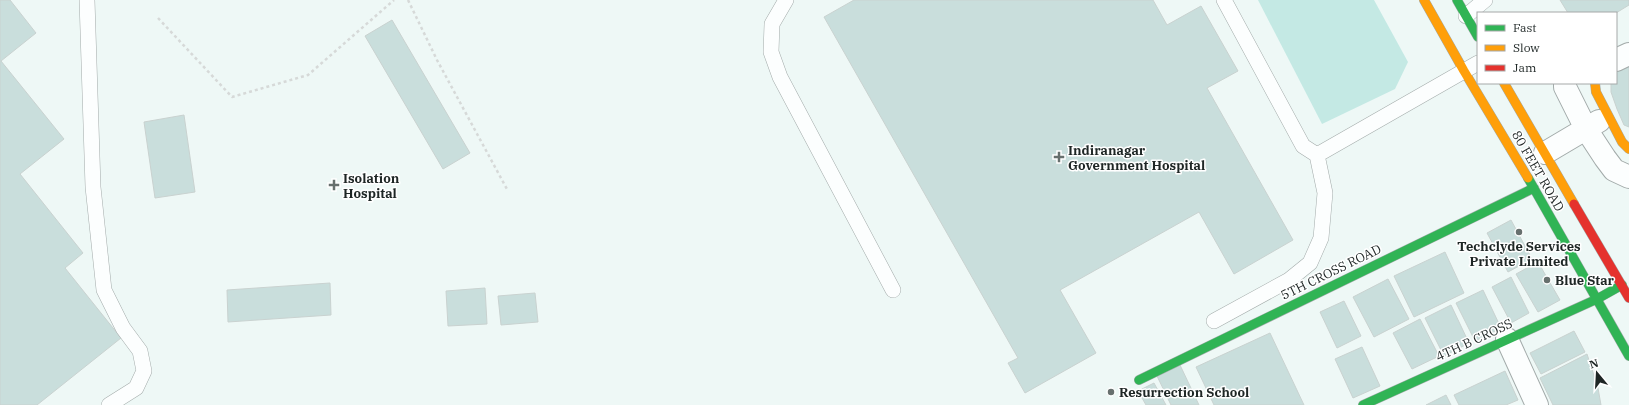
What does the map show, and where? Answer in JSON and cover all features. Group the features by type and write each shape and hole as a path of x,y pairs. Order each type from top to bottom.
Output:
{"street":[{"name":"80 FEET ROAD","path":"1424,0 1464,71 1534,188 1629,356"},
{"path":"1457,0 1477,35"},
{"path":"1617,58 1623,45"},
{"name":"80 FEET ROAD","path":"1505,84 1629,298"},
{"path":"1565,84 1565,87 1588,132 1614,170 1629,177"},
{"path":"1595,84 1596,92 1610,119 1622,142 1629,149"},
{"path":"1547,156 1610,119"},
{"name":"5TH CROSS ROAD","path":"1139,380 1534,188"},
{"name":"4TH B CROSS","path":"1363,405 1597,299 1622,285"},
{"path":"1507,339 1538,405"}],"lane":[{"path":"86,0 93,187 104,290 123,328 140,351 144,371 136,388 109,405"},
{"path":"786,0 772,24 771,52 780,77 893,290"},
{"path":"1214,321 1289,280 1310,263 1321,238 1324,193 1317,155 1303,146 1224,0"},
{"path":"1466,16 1485,0"},
{"path":"1317,155 1477,64"}],"path":[{"path":"158,18 232,97 308,75 394,0"},
{"path":"408,0 437,60 508,191"}],"shaded area":[{"path":"1258,0 1374,0 1408,62 1395,89 1322,124"}],"building":[{"path":"0,0 10,0 36,33 1,61 64,139 20,174 83,253 65,268 121,338 37,405 0,405"},
{"path":"854,0 1153,0 1167,25 1201,6 1238,71 1207,88 1293,240 1234,274 1199,212 1060,290 1096,353 1025,393 1008,363 1018,358 824,17"},
{"path":"1560,0 1629,0 1629,5 1617,12 1567,12"},
{"path":"392,20 470,153 443,169 365,36"},
{"path":"1629,61 1629,127 1624,125 1611,92 1611,84 1617,84 1617,70"},
{"path":"184,115 195,192 155,198 144,122"},
{"path":"1511,220 1532,259 1508,272 1487,233"},
{"path":"1445,252 1464,293 1414,317 1394,276"},
{"path":"1538,262 1560,300 1538,312 1516,274"},
{"path":"1511,277 1529,313 1511,323 1492,287"},
{"path":"1388,279 1409,319 1374,337 1353,297"},
{"path":"330,283 331,315 228,322 227,290"},
{"path":"485,288 487,324 448,326 446,291"},
{"path":"1483,290 1501,328 1475,341 1456,303"},
{"path":"535,293 538,322 501,325 498,296"},
{"path":"1344,301 1361,336 1337,348 1320,312"},
{"path":"1451,305 1469,343 1444,356 1425,318"},
{"path":"1420,319 1439,356 1412,369 1393,333"},
{"path":"1574,331 1585,352 1541,374 1530,353"},
{"path":"1270,333 1304,405 1214,405 1196,367"},
{"path":"1362,347 1380,386 1353,398 1335,359"},
{"path":"1587,354 1598,388 1601,405 1553,405 1540,378"},
{"path":"1180,365 1199,405 1171,405 1157,376"},
{"path":"1505,371 1518,400 1506,405 1459,405 1454,395"},
{"path":"1154,383 1166,405 1146,405 1138,391"},
{"path":"1446,395 1451,405 1426,405"}],"traffic: fast":[{"path":"1457,0 1477,35"},
{"path":"1528,178 1629,356"},
{"path":"1139,380 1534,188"},
{"path":"1363,405 1597,299 1622,285"}],"traffic: slow":[{"path":"1424,0 1464,71 1528,178"},
{"path":"1505,84 1574,204"},
{"path":"1595,84 1596,92 1622,142 1629,149"}],"traffic: jam":[{"path":"1574,204 1629,298"}],"place":[{"name":"Indiranagar Government Hospital","path":"1059,157"},
{"name":"Isolation Hospital","path":"334,185"},
{"name":"Techclyde Services Private Limited","path":"1519,232"},
{"name":"Blue Star","path":"1547,280"},
{"name":"Resurrection School","path":"1111,392"}]}
